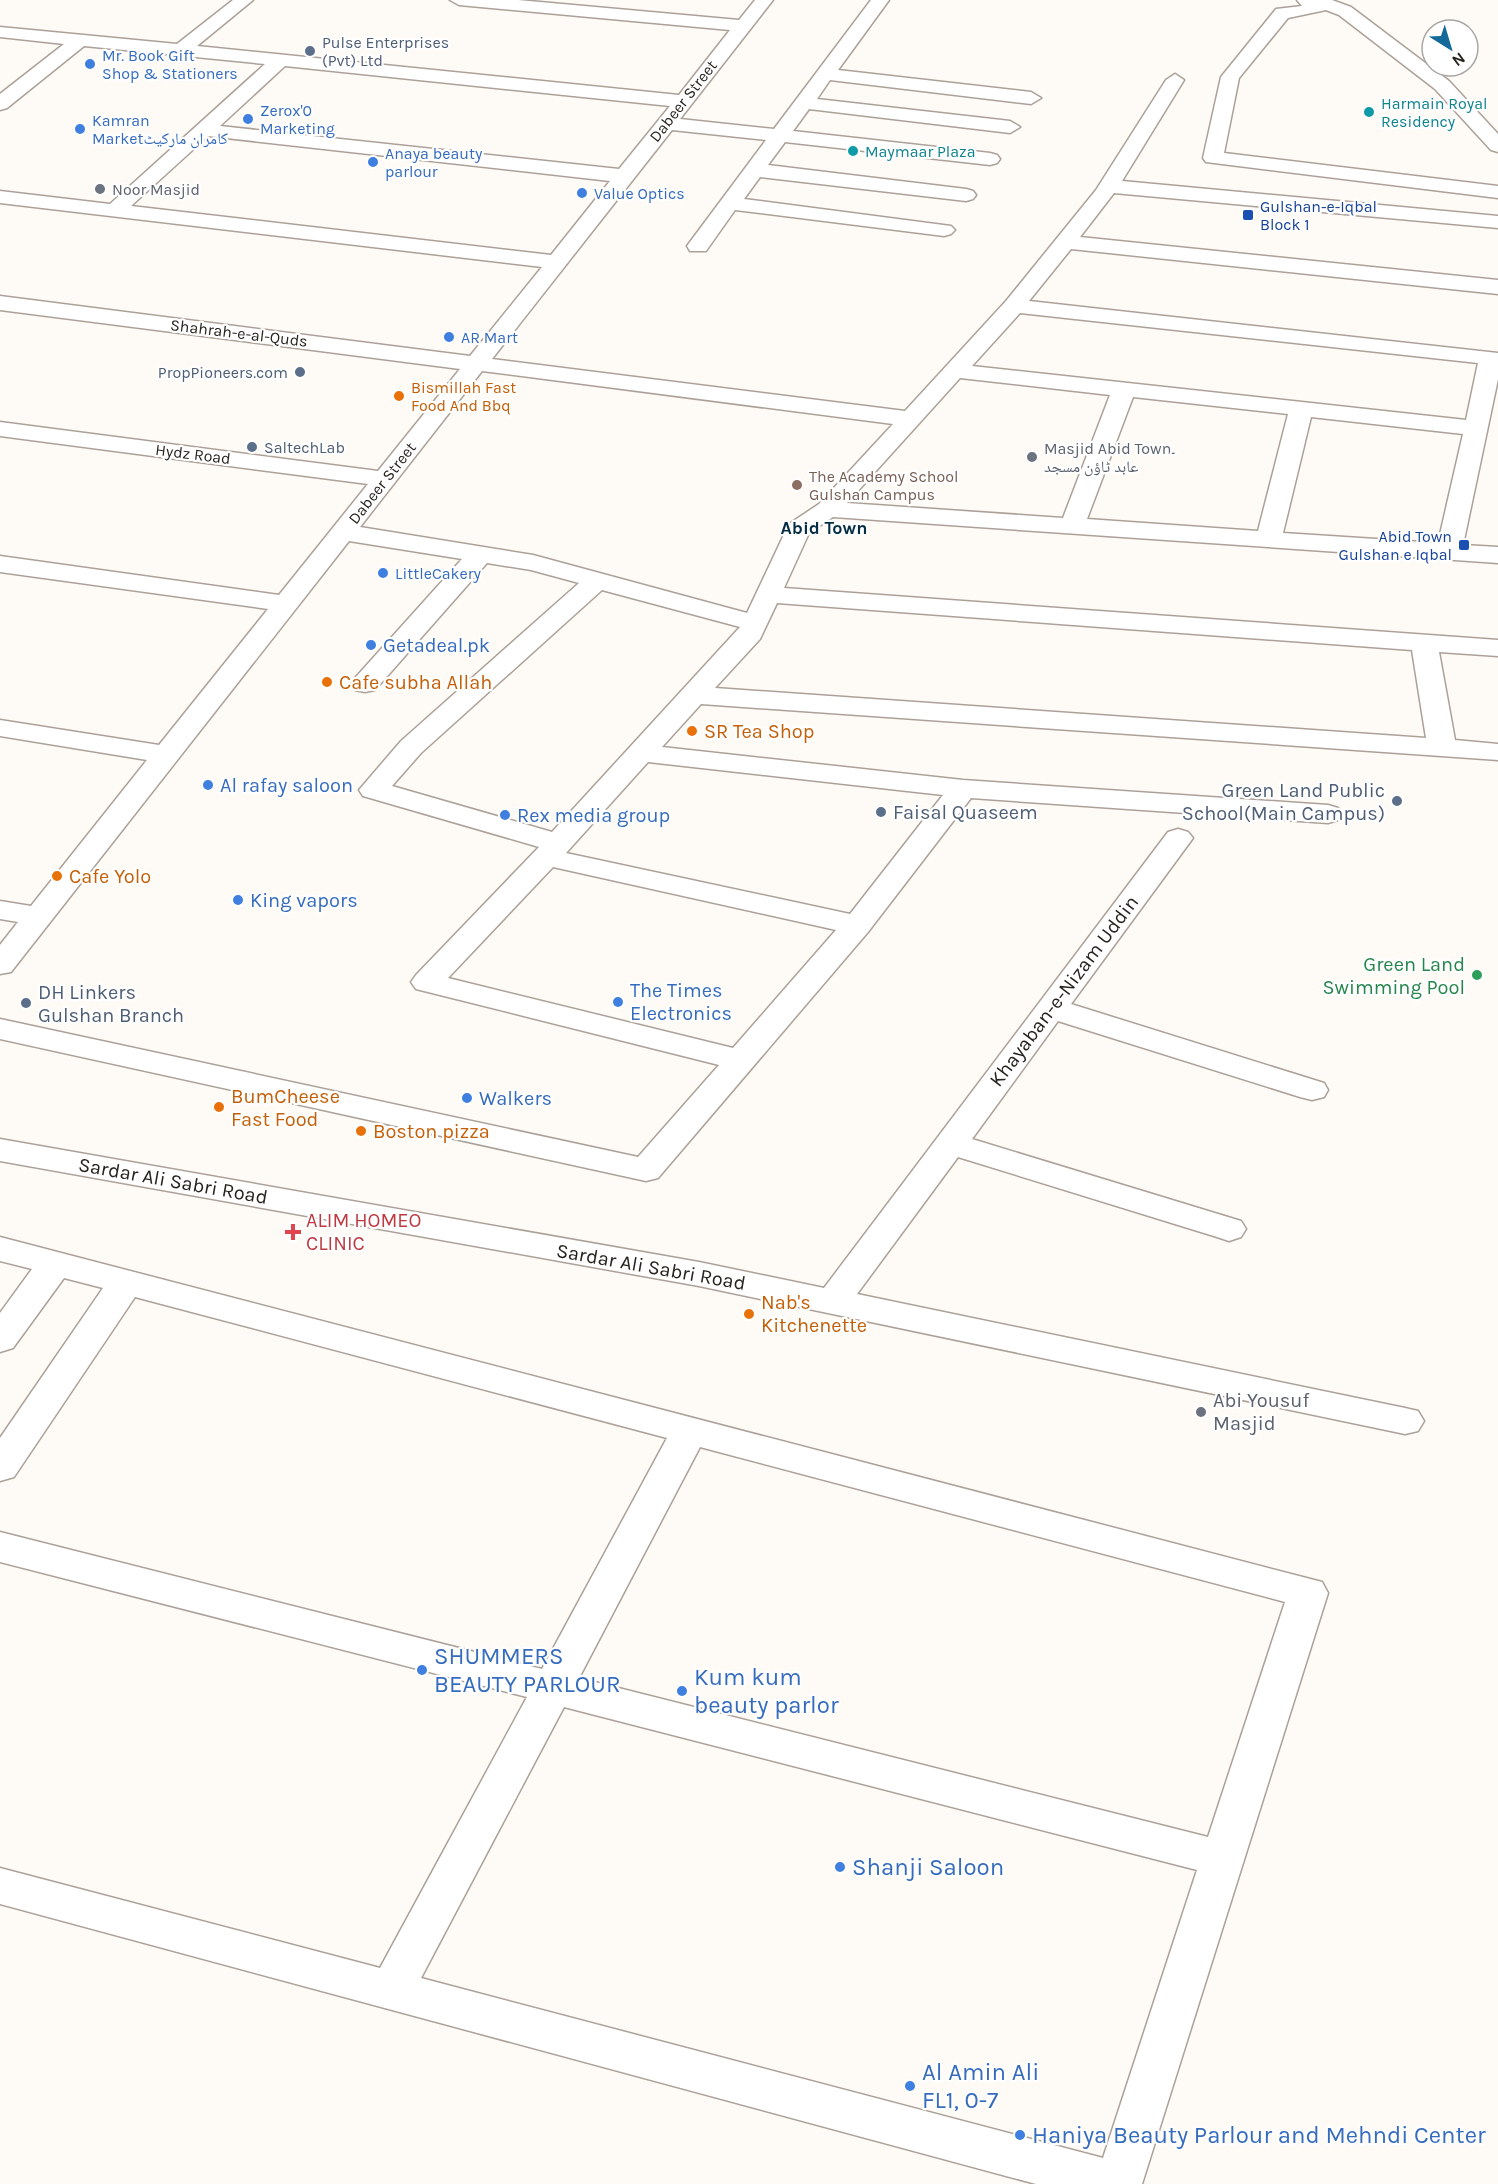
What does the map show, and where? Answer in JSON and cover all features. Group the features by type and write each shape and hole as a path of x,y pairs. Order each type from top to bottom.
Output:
{"street":[{"path":"181,50 244,0"},
{"path":"459,0 743,26"},
{"name":"Dabeer Street","path":"0,965 764,0"},
{"path":"698,246 880,0"},
{"path":"1294,0 1326,4 1345,11 1442,85 1498,146"},
{"path":"1326,4 1304,11 1282,14 1230,77 1212,158 1498,192"},
{"path":"0,32 682,101"},
{"path":"0,104 80,40"},
{"path":"115,210 280,60"},
{"path":"825,74 1031,98"},
{"path":"741,1060 427,982 751,633 798,529 828,509 1014,306 1109,186 1174,80"},
{"path":"803,103 1010,128"},
{"path":"666,123 990,159"},
{"path":"203,130 626,176"},
{"path":"755,170 966,195"},
{"path":"1109,186 1498,222"},
{"path":"4,201 115,210 558,262"},
{"path":"730,203 944,230"},
{"path":"1066,242 1498,287"},
{"name":"Shahrah-e-al-Quds","path":"0,303 910,419"},
{"path":"1014,306 1491,358 1449,552"},
{"path":"955,371 1476,428"},
{"path":"1072,526 1124,390"},
{"path":"1269,539 1301,409"},
{"name":"Hydz Road","path":"0,429 385,479"},
{"path":"828,509 1498,555"},
{"path":"343,532 533,563 755,623"},
{"path":"365,684 480,555"},
{"path":"0,564 286,604"},
{"path":"598,580 411,747 373,790 551,850 857,925"},
{"path":"769,595 1498,648"},
{"path":"1424,642 1442,748"},
{"path":"693,695 1498,752"},
{"path":"0,728 166,755"},
{"path":"640,753 963,789 1328,814"},
{"path":"0,1029 646,1170 857,925 963,789"},
{"name":"Khayaban-e-Nizam Uddin","path":"832,1302 1178,838"},
{"path":"0,910 38,916"},
{"path":"1051,1008 1312,1090"},
{"path":"949,1143 1229,1229"},
{"name":"Sardar Ali Sabri Road","path":"0,1149 699,1274 1405,1421"},
{"path":"0,1249 1308,1593 1118,2184 0,1886"},
{"path":"0,1339 56,1263"},
{"path":"0,1467 126,1281"},
{"path":"392,1990 690,1430"},
{"path":"0,1546 1221,1858"}],"place":[{"name":"Pulse Enterprises (Pvt) Ltd","path":"310,51"},
{"name":"Mr. Book Gift Shop & Stationers","path":"90,64"},
{"name":"Harmain Royal Residency","path":"1369,112"},
{"name":"Zerox'0 Marketing","path":"248,119"},
{"name":"Kamran Marketکامران مارکیٹ","path":"80,129"},
{"name":"Maymaar Plaza","path":"853,151"},
{"name":"Anaya beauty parlour","path":"373,162"},
{"name":"Noor Masjid","path":"100,189"},
{"name":"Value Optics","path":"582,193"},
{"name":"Gulshan-e-Iqbal Block 1","path":"1248,215"},
{"name":"AR Mart","path":"449,337"},
{"name":"PropPioneers.com","path":"300,372"},
{"name":"Bismillah Fast Food And Bbq","path":"399,396"},
{"name":"SaltechLab","path":"252,447"},
{"name":"Masjid Abid Town۔ عابد ٹاؤن مسجد","path":"1032,457"},
{"name":"The Academy School Gulshan Campus","path":"797,485"},
{"name":"Abid Town Gulshan e Iqbal","path":"1464,545"},
{"name":"LittleCakery","path":"383,573"},
{"name":"Getadeal.pk","path":"371,645"},
{"name":"Cafe subha Allah","path":"327,682"},
{"name":"SR Tea Shop","path":"692,731"},
{"name":"Al rafay saloon","path":"208,785"},
{"name":"Green Land Public School(Main Campus)","path":"1397,801"},
{"name":"Faisal Quaseem","path":"881,812"},
{"name":"Rex media group","path":"505,815"},
{"name":"Cafe Yolo","path":"57,876"},
{"name":"King vapors","path":"238,900"},
{"name":"Green Land Swimming Pool","path":"1477,975"},
{"name":"The Times Electronics","path":"618,1002"},
{"name":"DH Linkers Gulshan Branch","path":"26,1003"},
{"name":"Walkers","path":"467,1098"},
{"name":"BumCheese Fast Food","path":"219,1107"},
{"name":"Boston pizza","path":"361,1131"},
{"name":"ALIM HOMEO CLINIC","path":"293,1232"},
{"name":"Nab's Kitchenette","path":"749,1314"},
{"name":"Abi Yousuf Masjid","path":"1201,1412"},
{"name":"SHUMMERS BEAUTY PARLOUR","path":"422,1670"},
{"name":"Kum kum beauty parlor","path":"682,1691"},
{"name":"Shanji Saloon","path":"840,1867"},
{"name":"Al Amin Ali FL1, 0-7","path":"910,2086"},
{"name":"Haniya Beauty Parlour and Mehndi Center","path":"1020,2135"}],"district":[{"name":"Abid Town","path":"824,528"}]}
